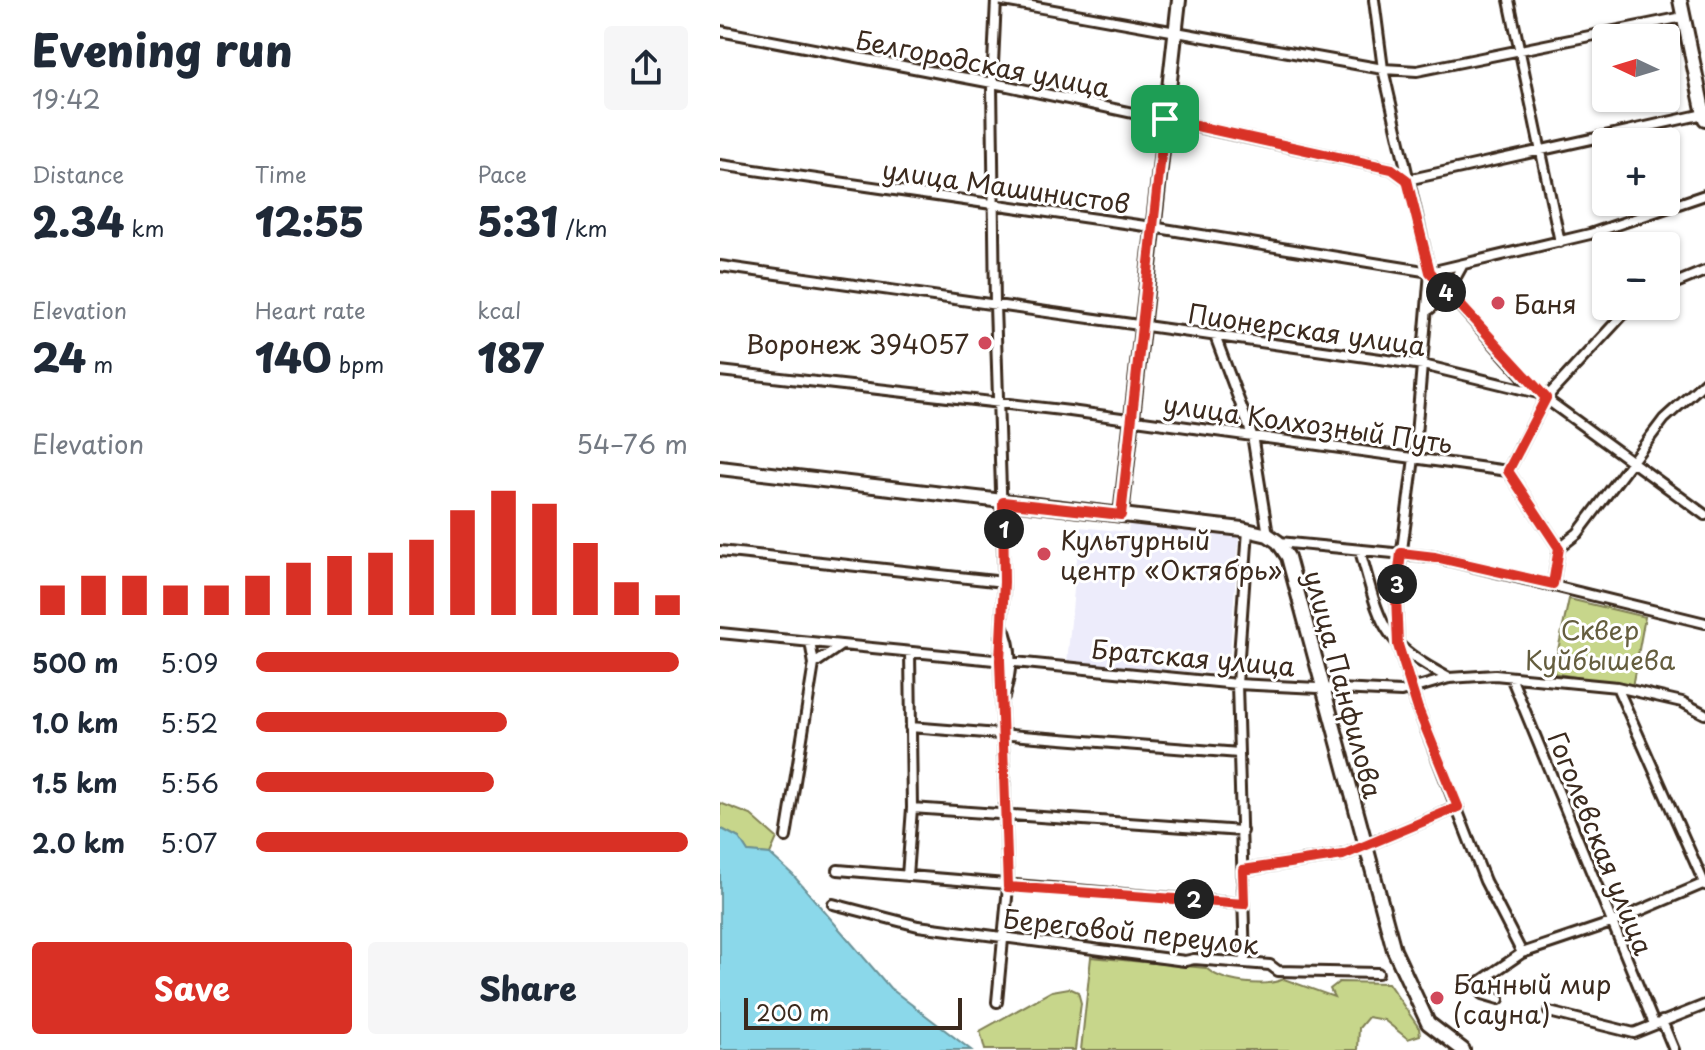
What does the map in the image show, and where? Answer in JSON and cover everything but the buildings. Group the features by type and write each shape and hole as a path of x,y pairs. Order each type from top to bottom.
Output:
{"main road":[{"path":"1121,515 1179,0"},
{"path":"1680,0 1704,117"},
{"path":"720,468 1248,530 1273,539"},
{"name":"улица Панфилова","path":"1273,539 1292,551 1321,687 1394,950 1419,1011 1437,1033 1463,1050"}],"street":[{"path":"997,1002 1008,887 1000,660 1004,582 1003,502 995,305 992,85 997,0 1175,34 1383,69 1417,71 1683,17"},
{"path":"1374,0 1383,69 1430,272 1430,309 1396,596 1398,645 1418,709 1485,881 1522,953"},
{"path":"1509,0 1560,242"},
{"name":"Белгородская улица","path":"720,31 1165,119 1392,169 1407,180"},
{"path":"1407,180 1540,148 1704,117"},
{"path":"1392,169 1401,156"},
{"name":"улица Машинистов","path":"720,165 1152,227 1430,272 1560,242 1705,195"},
{"name":"Пионерская улица","path":"720,266 1423,365 1542,396 1705,515"},
{"path":"1430,309 1447,293 1462,266"},
{"path":"1680,281 1705,271"},
{"path":"1430,272 1542,396"},
{"path":"1559,548 1508,471 1542,396 1617,320"},
{"name":"улица Панфилова","path":"1215,336 1252,435 1273,539"},
{"name":"улица Колхозный Путь","path":"720,371 1252,435 1508,471"},
{"path":"1553,584 1559,548 1578,533 1664,419 1705,382"},
{"path":"1245,963 1237,684 1248,530"},
{"path":"720,551 1004,582"},
{"path":"1292,551 1360,551 1435,557 1705,623"},
{"path":"1360,551 1381,625 1417,662 1449,678"},
{"path":"1002,624 1009,640 1012,661 1003,701"},
{"name":"Братская улица","path":"720,633 1237,684 1401,692 1449,678 1511,677 1617,687 1682,702 1705,714"},
{"path":"786,837 814,664 810,642"},
{"path":"814,664 841,645"},
{"path":"907,876 912,808 910,652"},
{"name":"Гоголевская улица","path":"1511,677 1611,923 1674,1050"},
{"path":"1499,999 1482,994 1478,983 1522,953 1611,923 1705,884 1617,687"},
{"path":"1401,692 1418,709"},
{"path":"910,727 1239,753"},
{"path":"1243,870 1321,861 1458,807"},
{"path":"912,808 1005,812 1242,831"},
{"path":"838,870 1008,887 1244,904"},
{"name":"Береговой переулок","path":"833,904 918,926 1185,961 1270,965 1278,971 1378,973"},
{"path":"1549,1012 1634,1033 1705,1005"}],"shaded area":[{"path":"1129,523 1239,536 1228,674 1067,663 1080,527 1128,532"}],"green space":[{"name":"Сквер Куйбышева","path":"1569,599 1645,617 1632,687 1553,673"},
{"path":"720,803 751,815 777,838 770,854 748,852 739,838 720,828"},
{"path":"1091,957 1206,968 1222,977 1244,982 1266,983 1284,979 1334,997 1330,989 1339,982 1388,983 1419,1028 1420,1035 1408,1039 1384,1020 1368,1017 1359,1028 1358,1050 1081,1050"},
{"path":"1069,988 1078,992 1081,1003 1075,1050 985,1050 980,1031 1052,991"}],"water":[{"path":"720,828 739,838 748,852 770,854 793,875 890,988 971,1050 720,1050"}],"place":[{"name":"Баня","path":"1498,303"},
{"name":"Воронеж 394057","path":"985,343"},
{"name":"Культурный центр «Октябрь»","path":"1044,554"},
{"name":"Банный мир (сауна)","path":"1437,998"}],"route":[{"path":"1165,119 1392,169 1407,180 1430,272 1490,341 1546,398 1508,471 1559,548 1553,584 1435,557 1401,553 1396,596 1398,645 1418,709 1458,807 1343,855 1321,861 1243,870 1244,904 1008,887 1000,660 1004,582 1003,502 1121,515 1165,119"}]}
